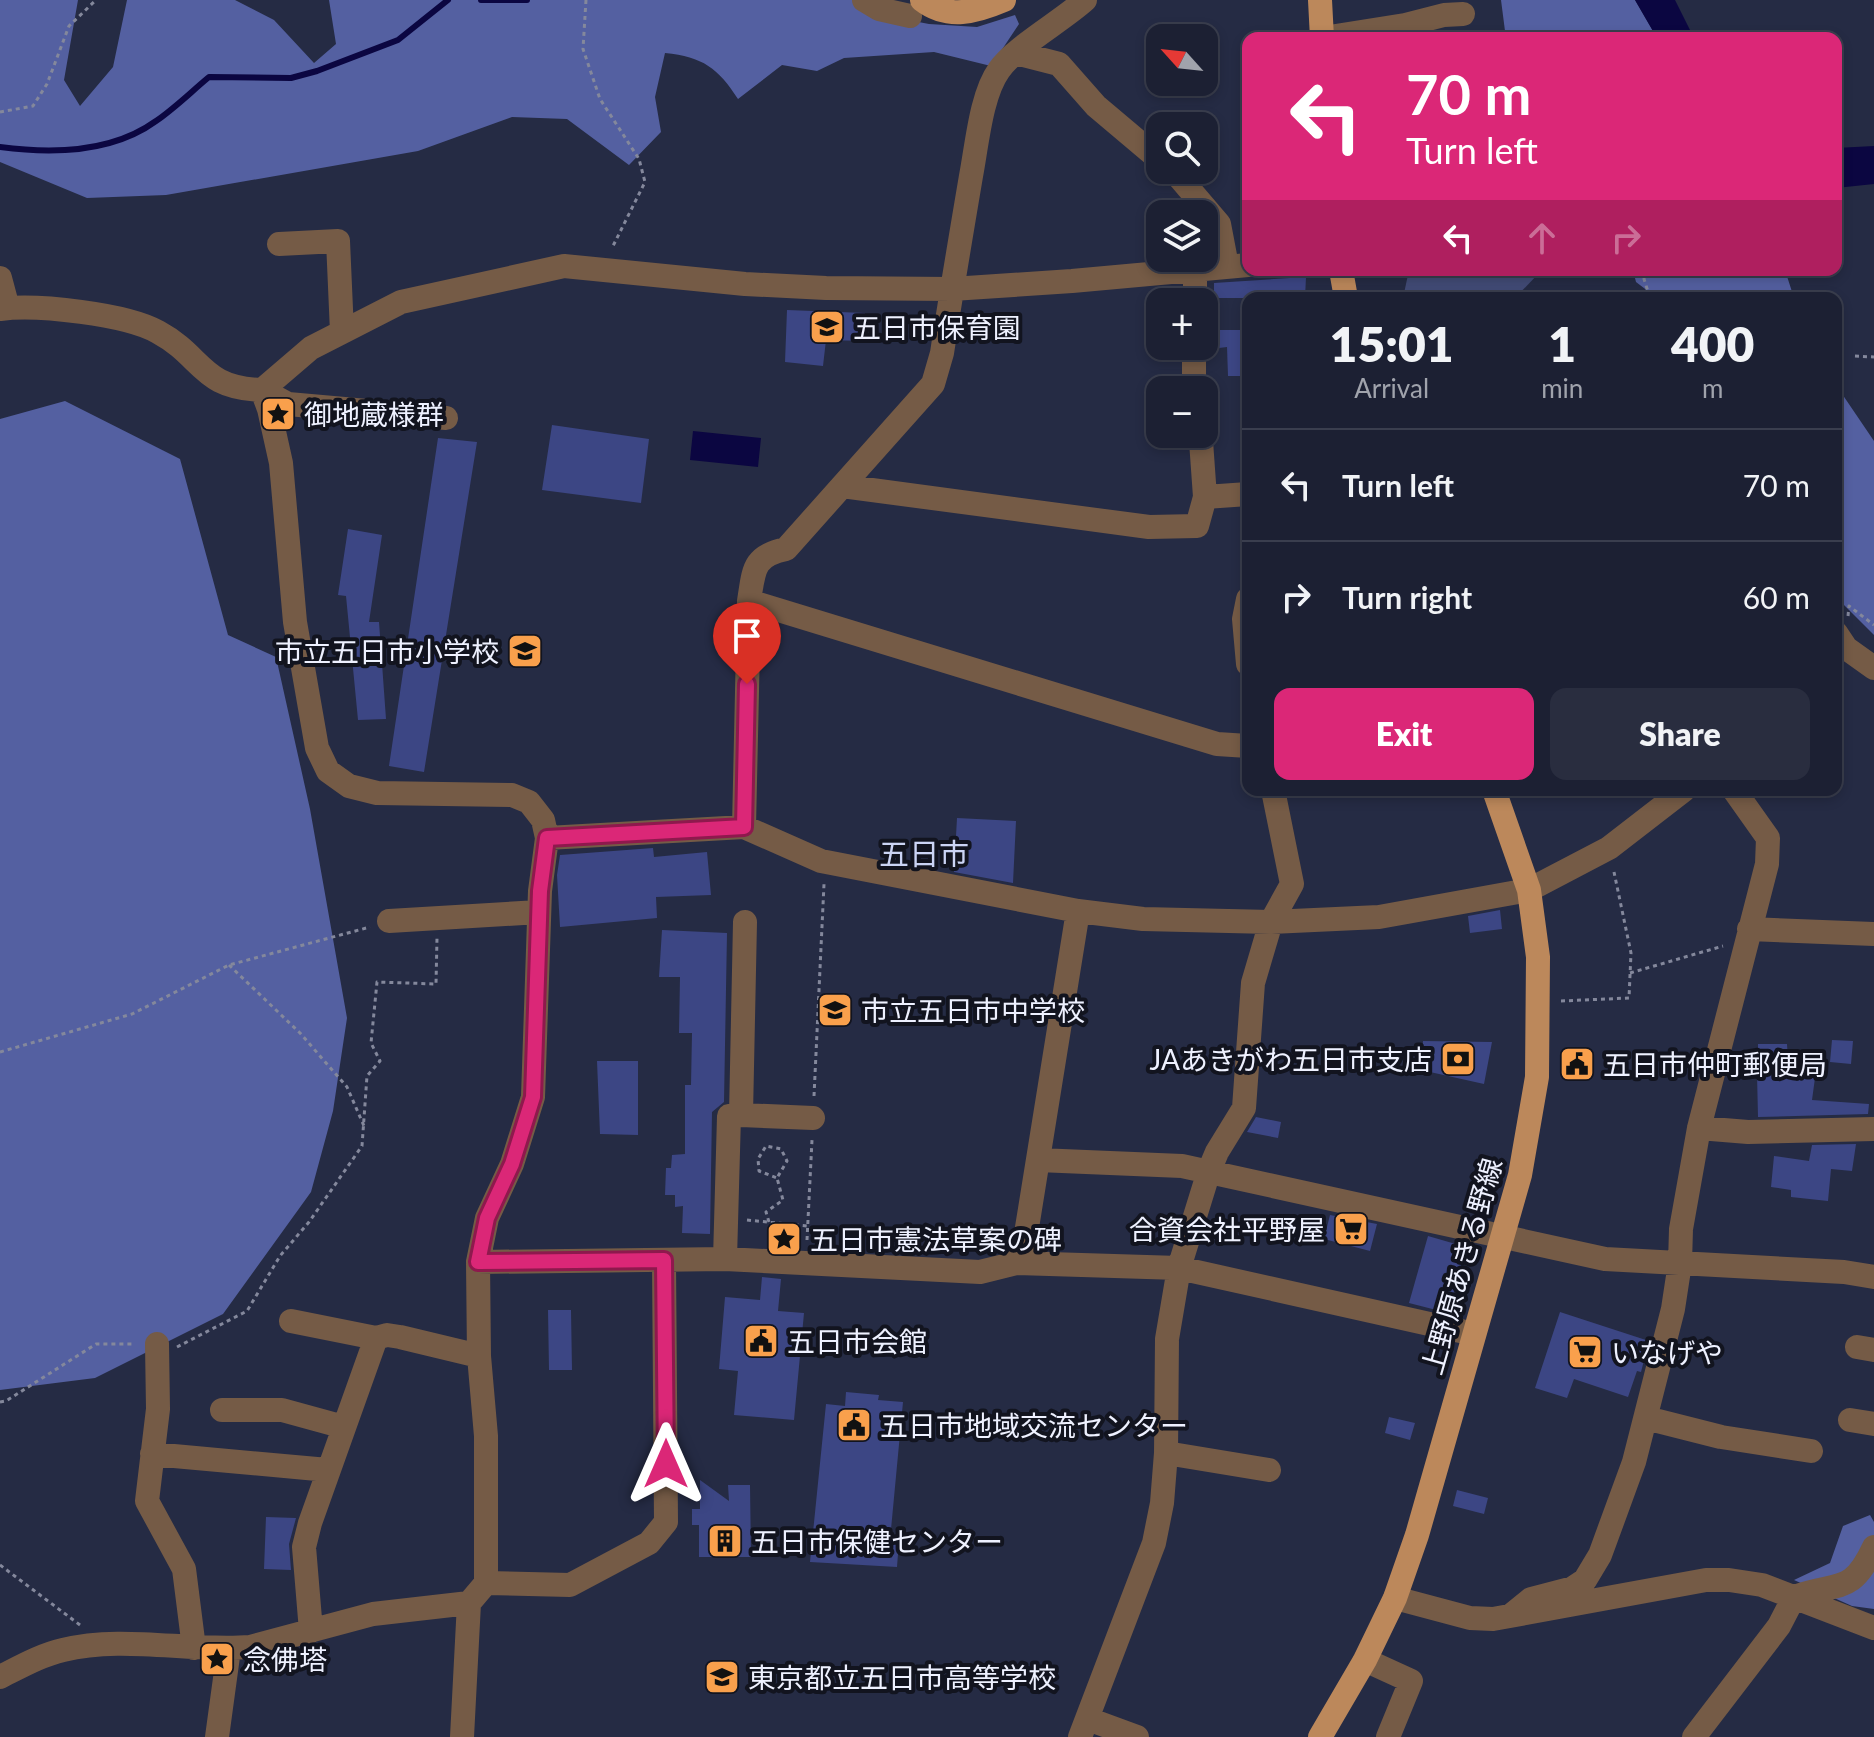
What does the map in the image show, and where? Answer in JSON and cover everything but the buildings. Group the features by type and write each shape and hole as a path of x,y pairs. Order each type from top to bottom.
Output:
{"main road":[{"path":"916,8 962,13 1004,0"},
{"path":"1320,0 1322,32"},
{"name":"上野原あきる野線","path":"1320,1737 1365,1660 1395,1598 1417,1535 1520,1175 1537,1077 1538,957 1529,890 1496,796"}],"street":[{"path":"864,0 879,9 916,8"},
{"path":"744,827 749,601 755,567 767,553 786,549 933,384 942,353 976,147 990,86 1000,68 1016,53 1063,20 1085,0"},
{"path":"1360,32 1451,15"},
{"path":"1426,32 1451,15"},
{"path":"1016,53 1059,64 1096,106 1146,148"},
{"path":"1185,184 1219,224 1237,265"},
{"path":"279,244 338,241 342,332"},
{"path":"262,390 311,348 401,302 564,266 759,284 952,289 1173,272"},
{"path":"0,278 4,308 59,309 139,324 170,340 222,385 241,390 262,390 288,404 446,418"},
{"path":"262,390 281,463 295,622 317,748 328,771 349,786 377,793 512,795 529,802 543,820 547,838 539,912 533,1097 512,1164 487,1218 478,1262 479,1356 486,1436 486,1583 469,1603 462,1737"},
{"path":"842,486 1149,527 1197,526 1205,497 1202,448"},
{"path":"1205,497 1242,494"},
{"path":"749,601 1217,744 1242,746"},
{"path":"1842,648 1874,668"},
{"path":"1137,1737 1084,1728 1154,1543 1162,1503 1166,1453 1167,1339 1179,1268 1209,1171 1244,1108 1253,983 1271,922 1292,884 1274,796"},
{"path":"547,838 744,827 821,861 1078,911 1143,919 1271,922 1379,917 1529,890 1609,848 1676,796"},
{"path":"1510,1616 1531,1599 1573,1588 1585,1580 1600,1555 1634,1462 1673,1309 1681,1229 1699,1128 1767,864 1768,838 1738,796"},
{"path":"1017,1263 1025,1240 1078,911"},
{"path":"389,921 539,912"},
{"path":"741,1115 745,922"},
{"path":"1748,934 1874,934"},
{"path":"725,1259 729,1116 813,1118"},
{"path":"1699,1128 1748,1132 1874,1129"},
{"path":"1038,1160 1182,1166 1605,1259 1844,1272 1874,1277"},
{"path":"478,1262 725,1259 980,1272 1017,1263 1179,1268 1474,1334"},
{"path":"486,1583 570,1585 649,1543 666,1522 664,1260"},
{"path":"291,1321 376,1338 387,1335 400,1337 479,1356"},
{"path":"311,1631 304,1547 376,1338"},
{"path":"157,1344 158,1409 147,1501 184,1569 194,1648"},
{"path":"222,1410 282,1410 344,1427"},
{"path":"1646,1418 1721,1437 1811,1451"},
{"path":"1166,1453 1269,1470"},
{"path":"152,1454 328,1470"},
{"path":"1700,1735 1779,1626 1794,1597 1850,1583 1863,1569 1874,1547"},
{"path":"1395,1598 1470,1618 1493,1619 1706,1580 1762,1585 1874,1628"},
{"path":"0,1677 61,1650 107,1644 229,1649 250,1647 373,1614 469,1603"},
{"path":"223,1736 229,1649"},
{"path":"1365,1660 1411,1681 1388,1737"}],"path":[{"path":"0,112 33,106 47,84 69,26 96,0"},
{"path":"586,0 583,49 600,99 639,159 645,182 601,269"},
{"path":"1855,356 1874,357"},
{"path":"1561,1001 1629,998 1631,953 1609,848"},
{"path":"807,1261 824,884"},
{"path":"0,1402 96,1344 157,1344 180,1348 247,1311 280,1256 309,1222 362,1146 367,1076 380,1061 371,1043 377,982 436,984 437,918"},
{"path":"0,1052 132,1014 229,965 389,921"},
{"path":"1630,973 1748,934"},
{"path":"229,965 300,1033 347,1087 365,1128"},
{"path":"769,1222 766,1212 783,1200 777,1178 787,1161 781,1149 766,1146 758,1159 759,1171 777,1178"},
{"path":"727,1218 807,1227"},
{"path":"0,1565 89,1632 103,1632 107,1644"}],"shaded area":[{"path":"0,0 78,0 64,80 80,106 113,67 127,0 235,0 274,20 314,63 336,44 329,0 856,0 882,15 929,24 977,27 1015,15 1019,24 991,66 934,52 844,58 817,71 782,65 738,99 724,79 708,66 700,61 665,53 655,97 661,132 629,165 567,119 512,117 418,151 166,195 87,198 0,162"},
{"path":"1501,0 1635,0 1654,32 1504,32"},
{"path":"1635,0 1675,0 1691,32 1654,32"},
{"path":"1874,146 1874,184 1842,187 1842,148"},
{"path":"1408,276 1536,276 1521,292 1404,292"},
{"path":"1634,276 1787,276 1792,292 1649,292 1636,282"},
{"path":"1842,394 1874,441 1874,635 1842,603"},
{"path":"65,401 180,459 228,635 276,657 310,809 347,1018 333,1111 311,1192 223,1314 95,1378 0,1390 0,419"},
{"path":"693,431 761,438 758,467 690,460"},
{"path":"1870,1515 1874,1522 1874,1609 1852,1606 1794,1580 1830,1563 1843,1526"}],"waterway":[{"path":"0,147 81,149 120,140 156,121 209,77 291,78 317,71 398,40 448,0"},
{"path":"481,0 527,0"}],"place":[{"name":"五日市保育園","path":"827,327"},
{"name":"御地蔵様群","path":"278,414"},
{"name":"市立五日市小学校","path":"525,651"},
{"name":"市立五日市中学校","path":"835,1010"},
{"name":"JAあきがわ五日市支店","path":"1458,1059"},
{"name":"五日市仲町郵便局","path":"1577,1064"},
{"name":"合資会社平野屋","path":"1351,1229"},
{"name":"五日市憲法草案の碑","path":"784,1239"},
{"name":"五日市会館","path":"761,1341"},
{"name":"いなげや","path":"1585,1352"},
{"name":"五日市地域交流センター","path":"854,1425"},
{"name":"五日市保健センター","path":"725,1541"},
{"name":"念佛塔","path":"217,1659"},
{"name":"東京都立五日市高等学校","path":"722,1677"}],"district":[{"name":"五日市","path":"924,853"}],"route":[{"path":"666,1464 664,1260 478,1262 487,1218 512,1164 533,1097 540,891 547,838 744,827 747,684"}]}
